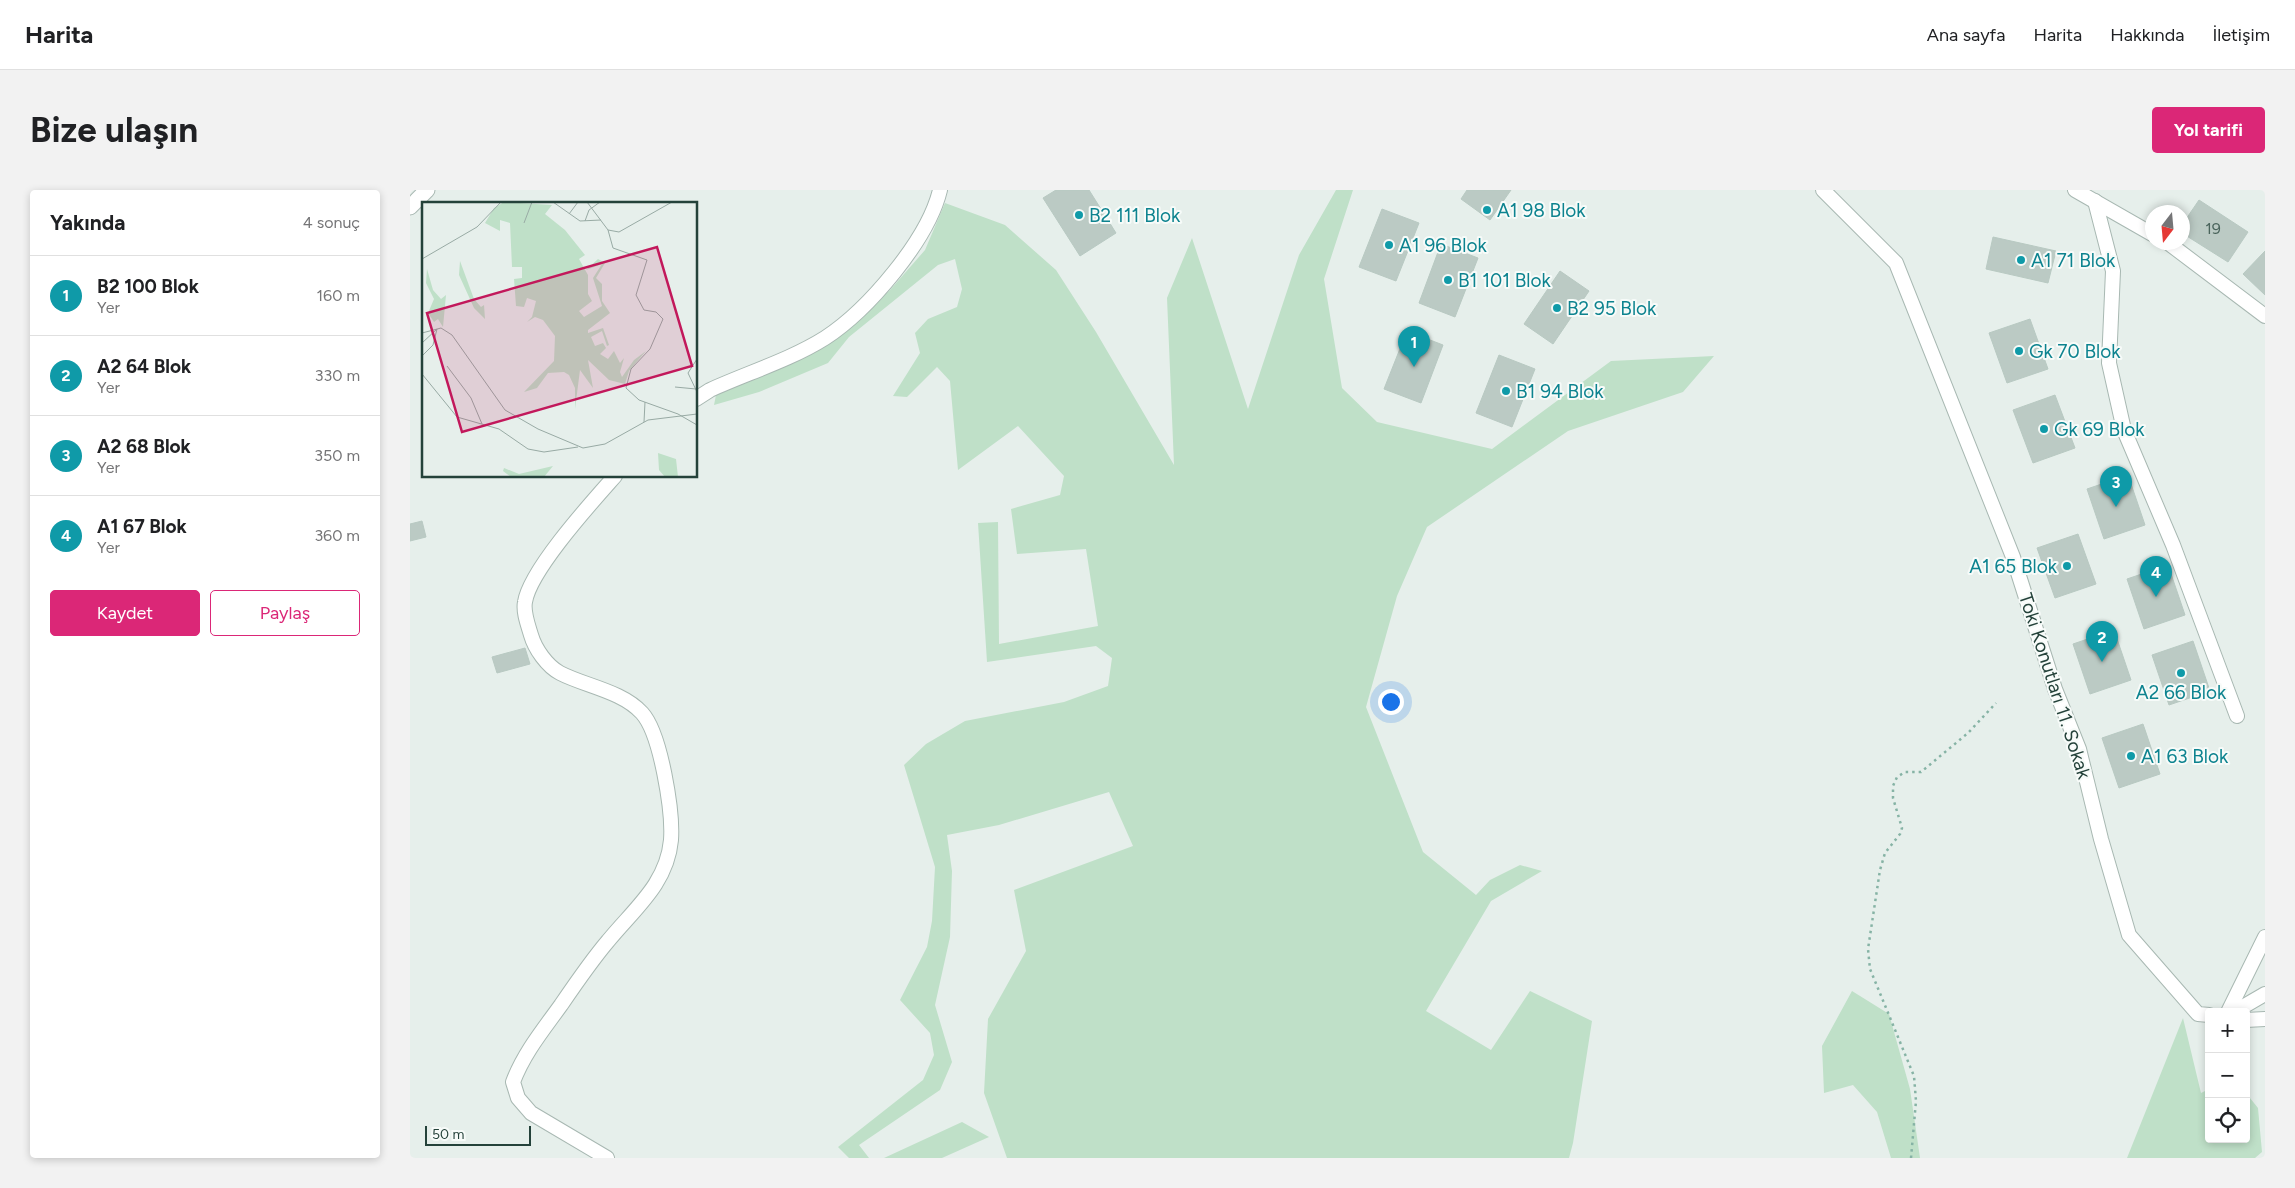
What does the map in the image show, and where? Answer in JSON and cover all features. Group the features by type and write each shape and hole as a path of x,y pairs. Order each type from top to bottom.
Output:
{"street":[{"path":"410,208 427,190"},
{"path":"698,398 710,390 824,338 843,324 870,300 924,231 940,190"},
{"name":"Toki Konutları 11. Sokak","path":"1823,190 1896,263 2013,557 2055,689 2079,749 2101,839 2129,935 2198,1014 2205,1015"},
{"path":"2075,190 2145,230"},
{"path":"2095,201 2113,271 2109,363 2124,430 2173,544 2236,716"},
{"path":"2178,250 2265,316"},
{"path":"607,1158 531,1112 518,1098 513,1082 526,1052 600,950 650,894 662,875 669,856 671,814 666,784 651,728 642,713 626,701 558,673 544,658 534,643 527,620 525,603 530,584 564,538 613,478"},
{"path":"2230,1008 2265,937"},
{"path":"2241,1008 2265,994"},
{"path":"2250,1020 2265,1019"}],"path":[{"path":"1911,1158 1916,1101 1914,1076 1870,969 1868,949 1880,870 1885,852 1900,834 1902,828 1893,798 1893,786 1896,777 1906,772 1921,772 1968,733 1996,703"}],"green space":[{"path":"1336,190 1353,190 1324,279 1342,388 1377,422 1492,449 1611,361 1714,356 1683,392 1568,431 1427,527 1397,596 1366,707 1423,852 1476,895 1490,880 1520,865 1542,871 1491,901 1426,1011 1491,1050 1530,991 1592,1021 1569,1158 1007,1158 984,1093 988,1019 1026,951 1014,890 1133,846 1109,792 999,825 947,835 952,871 950,937 935,1005 952,1062 940,1090 859,1145 869,1158 849,1158 838,1147 923,1080 934,1055 930,1033 900,1000 927,947 932,921 935,867 904,765 926,744 965,721 1064,702 1108,686 1112,658 1096,646 987,662 978,523 998,522 999,644 1098,626 1086,549 1017,554 1011,509 1060,495 1064,476 1018,426 958,470 950,381 937,367 907,397 893,396 920,353 915,333 928,319 957,307 962,289 955,259 938,265 849,337 828,363 759,392 714,405 716,395 824,347 890,290 925,250 945,203 1005,225 1056,270 1096,332 1174,465 1167,298 1192,238 1248,409 1299,255"},
{"path":"1852,991 1889,1014 1910,1089 1920,1158 1891,1158 1877,1112 1853,1085 1824,1093 1822,1046"},
{"path":"2183,1018 2201,1093 2205,1091 2205,1143 2250,1143 2250,1098 2258,1108 2262,1152 2255,1158 2127,1158"},
{"path":"962,1122 989,1137 942,1158 884,1158"}],"building":[{"name":"B2 111 Blok","path":"1056,190 1089,190 1116,233 1080,256 1043,198"},
{"name":"A1 98 Blok","path":"1467,190 1511,190 1490,220 1461,199"},
{"path":"2199,200 2248,232 2228,262 2190,238 2190,213"},
{"name":"A1 96 Blok","path":"1382,209 1419,223 1396,281 1359,267"},
{"name":"A1 71 Blok","path":"1993,237 2056,251 2048,283 1986,269"},
{"name":"B1 101 Blok","path":"1441,244 1478,258 1455,317 1419,303"},
{"path":"2265,251 2265,295 2243,274"},
{"name":"B2 95 Blok","path":"1560,271 1589,291 1553,344 1524,324"},
{"name":"Gk 70 Blok","path":"2030,319 2048,369 2007,383 1989,333"},
{"path":"1407,331 1443,345 1421,403 1384,389"},
{"name":"B1 94 Blok","path":"1499,355 1535,369 1512,427 1476,413"},
{"name":"Gk 69 Blok","path":"2055,395 2075,448 2033,463 2013,410"},
{"path":"2128,475 2145,525 2104,539 2087,489"},
{"path":"422,521 426,537 410,541 410,524"},
{"name":"A1 65 Blok","path":"2078,534 2096,584 2055,598 2037,548"},
{"path":"2168,565 2185,615 2144,629 2127,579"},
{"path":"2114,630 2131,680 2090,694 2073,644"},
{"name":"A2 66 Blok","path":"2193,641 2210,691 2169,705 2152,655"},
{"path":"525,648 530,664 497,673 492,657"},
{"name":"A1 63 Blok","path":"2143,724 2160,774 2119,788 2102,738"}],"place":[{"name":"A1 98 Blok","path":"1487,210"},
{"name":"B2 111 Blok","path":"1079,215"},
{"name":"A1 96 Blok","path":"1389,245"},
{"name":"A1 71 Blok","path":"2021,260"},
{"name":"B1 101 Blok","path":"1448,280"},
{"name":"B2 95 Blok","path":"1557,308"},
{"name":"Gk 70 Blok","path":"2019,351"},
{"name":"B2 100 Blok","path":"1414,367"},
{"name":"B1 94 Blok","path":"1506,391"},
{"name":"Gk 69 Blok","path":"2044,429"},
{"name":"A2 68 Blok","path":"2116,507"},
{"name":"A1 65 Blok","path":"2067,566"},
{"name":"A1 67 Blok","path":"2156,597"},
{"name":"A2 64 Blok","path":"2102,662"},
{"name":"A2 66 Blok","path":"2181,673"},
{"name":"A1 63 Blok","path":"2131,756"}]}
